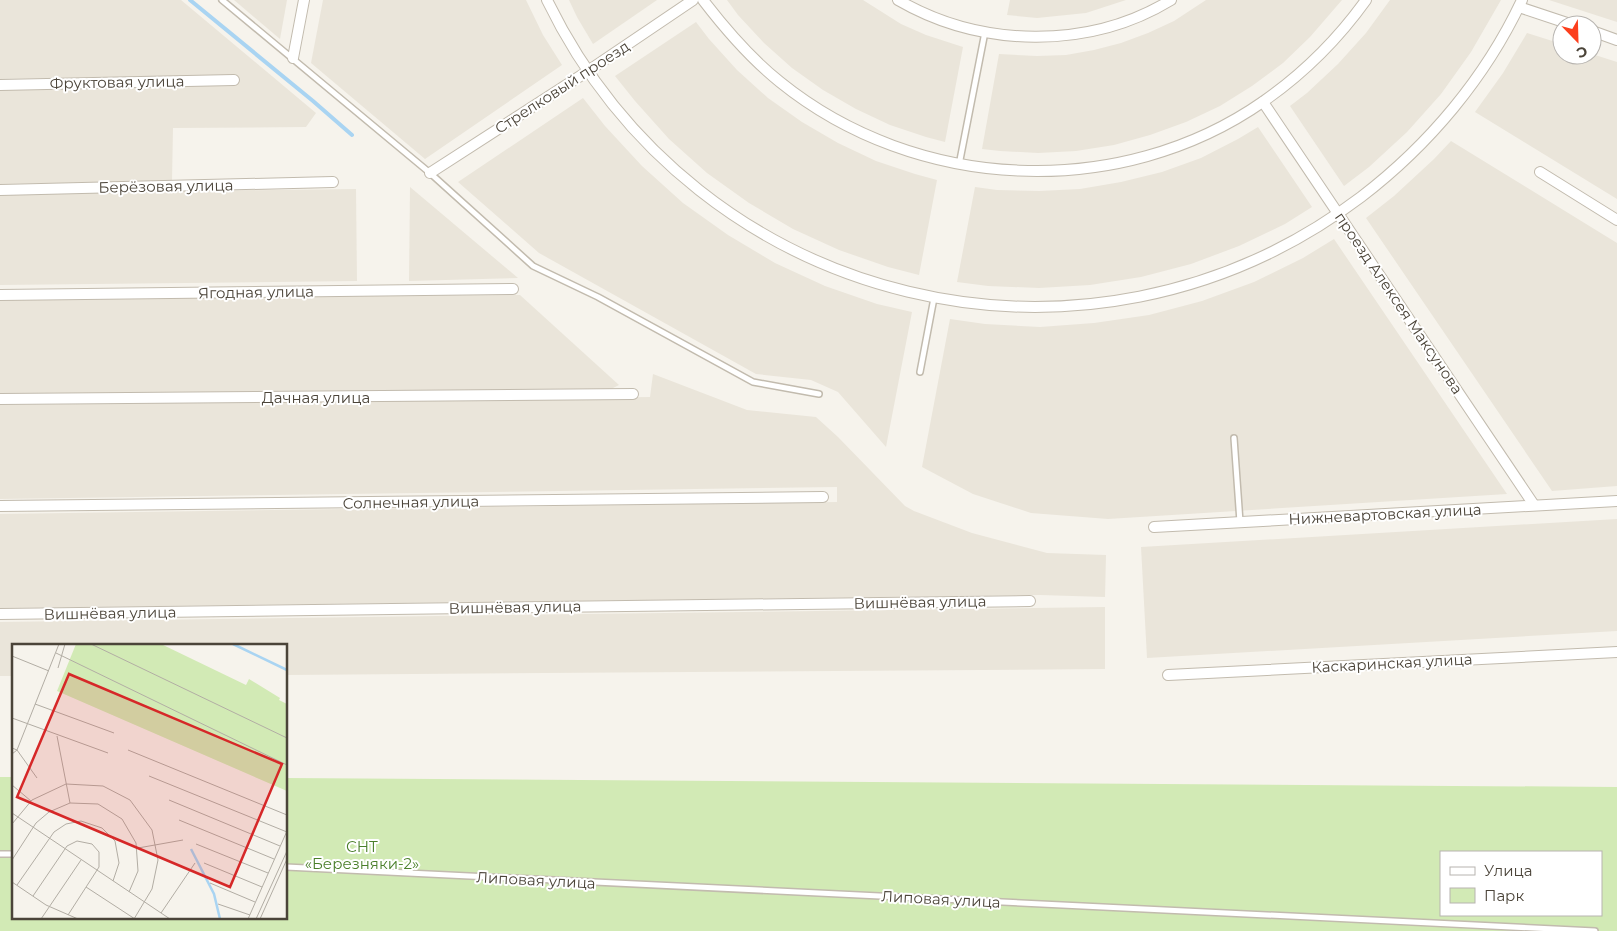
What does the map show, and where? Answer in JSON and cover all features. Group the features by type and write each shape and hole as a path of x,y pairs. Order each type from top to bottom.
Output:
{"street":[{"path":"293,58 304,0"},
{"path":"547,0 560,26 588,71 620,114 656,153 695,188 738,219 784,246 832,268 882,285 934,298 986,305 1039,307 1092,304 1145,296 1196,282 1246,264 1294,241 1339,213 1382,181 1421,145 1448,115 1487,63 1520,4 1552,17"},
{"name":"Стрелковый проезд","path":"430,173 588,71 692,0"},
{"path":"703,0 750,56 812,106 847,126 883,143 920,156 998,171 1038,172 1078,170 1117,164 1156,154 1193,140 1229,122 1263,102 1295,78 1324,51 1351,21 1366,0"},
{"path":"898,0 934,18 959,26 1011,36 1037,37 1064,36 1116,25 1141,16 1171,0"},
{"path":"1602,35 1617,40"},
{"name":"Фруктовая улица","path":"0,85 234,80"},
{"name":"проезд Алексея Максунова","path":"1263,102 1534,505"},
{"path":"1540,172 1617,220"},
{"name":"Берёзовая улица","path":"0,190 333,182"},
{"name":"Ягодная улица","path":"0,295 513,289"},
{"name":"Дачная улица","path":"0,399 633,394"},
{"name":"Солнечная улица","path":"0,506 822,497"},
{"name":"Нижневартовская улица","path":"1154,527 1617,500"},
{"name":"Вишнёвая улица","path":"0,614 1030,601"},
{"name":"Каскаринская улица","path":"1168,675 1617,652"}],"lane":[{"path":"222,0 430,173 533,266 598,297 753,382 819,394"},
{"path":"959,165 984,32"},
{"path":"920,372 934,298"},
{"path":"1234,438 1240,522"},
{"name":"Липовая улица","path":"288,868 1595,931"}],"shaded area":[{"path":"0,0 181,0 316,113 306,127 173,128 172,181 0,184 0,89 237,84 237,75 0,79"},
{"path":"234,0 287,0 280,39"},
{"path":"323,0 526,0 543,35 562,65 425,159 311,63"},
{"path":"569,0 657,0 593,44"},
{"path":"727,0 863,0 901,24 926,35 963,47 945,142 890,125 856,109 823,90 792,68 764,43"},
{"path":"1010,0 1126,0 1086,13 1037,18 1007,15"},
{"path":"1206,0 1342,0 1310,37 1283,63 1252,86 1220,106 1186,122 1114,145 1076,151 1038,153 982,149 999,54 1066,55 1121,43 1174,21"},
{"path":"1390,0 1501,0 1471,52 1441,94 1407,132 1369,167 1344,186 1290,106 1338,64 1366,33"},
{"path":"1549,0 1617,0 1617,22 1602,17 1602,15 1595,15"},
{"path":"696,22 737,70 768,98 802,122 838,143 876,161 937,180 919,275 888,267 839,250 793,229 749,203 707,173 669,139 635,101 615,76"},
{"path":"1527,33 1552,41 1552,65 1602,65 1602,57 1617,62 1617,199 1475,112 1503,73"},
{"path":"583,98 605,126 642,166 683,203 728,235 775,263 825,286 877,304 912,312 886,447 838,392 811,380 756,374 539,253 458,182"},
{"path":"1258,127 1312,207 1285,224 1239,246 1191,264 1141,277 1090,285 1039,288 988,286 957,282 975,187 997,190 1039,191 1080,189 1121,182 1162,172 1201,158"},
{"path":"1451,141 1617,243 1617,486 1552,491 1366,218 1394,196"},
{"path":"410,187 518,278 409,281"},
{"path":"356,189 357,281 0,285 0,193"},
{"path":"1334,239 1507,494 1108,519 1031,513 973,494 922,467 950,319 985,324 1040,327 1094,323 1149,315 1202,301 1254,282 1303,258"},
{"path":"520,295 619,385 607,391 0,396 0,299"},
{"path":"653,374 747,410 816,417 905,506 914,511 972,533 1047,553 1106,555 1105,597 1040,595 0,608 0,514 837,502 837,487 0,499 0,405 650,397"},
{"path":"1617,519 1617,631 1147,658 1141,547"},
{"path":"1105,607 1105,669 288,675 288,644 12,644 12,676 0,676 0,622"}],"green space":[{"name":"СНТ «Березняки-2»","path":"0,777 12,777 12,918 288,918 288,778 1617,787 1617,931 0,931"}],"waterway":[{"path":"190,0 352,135"}]}
